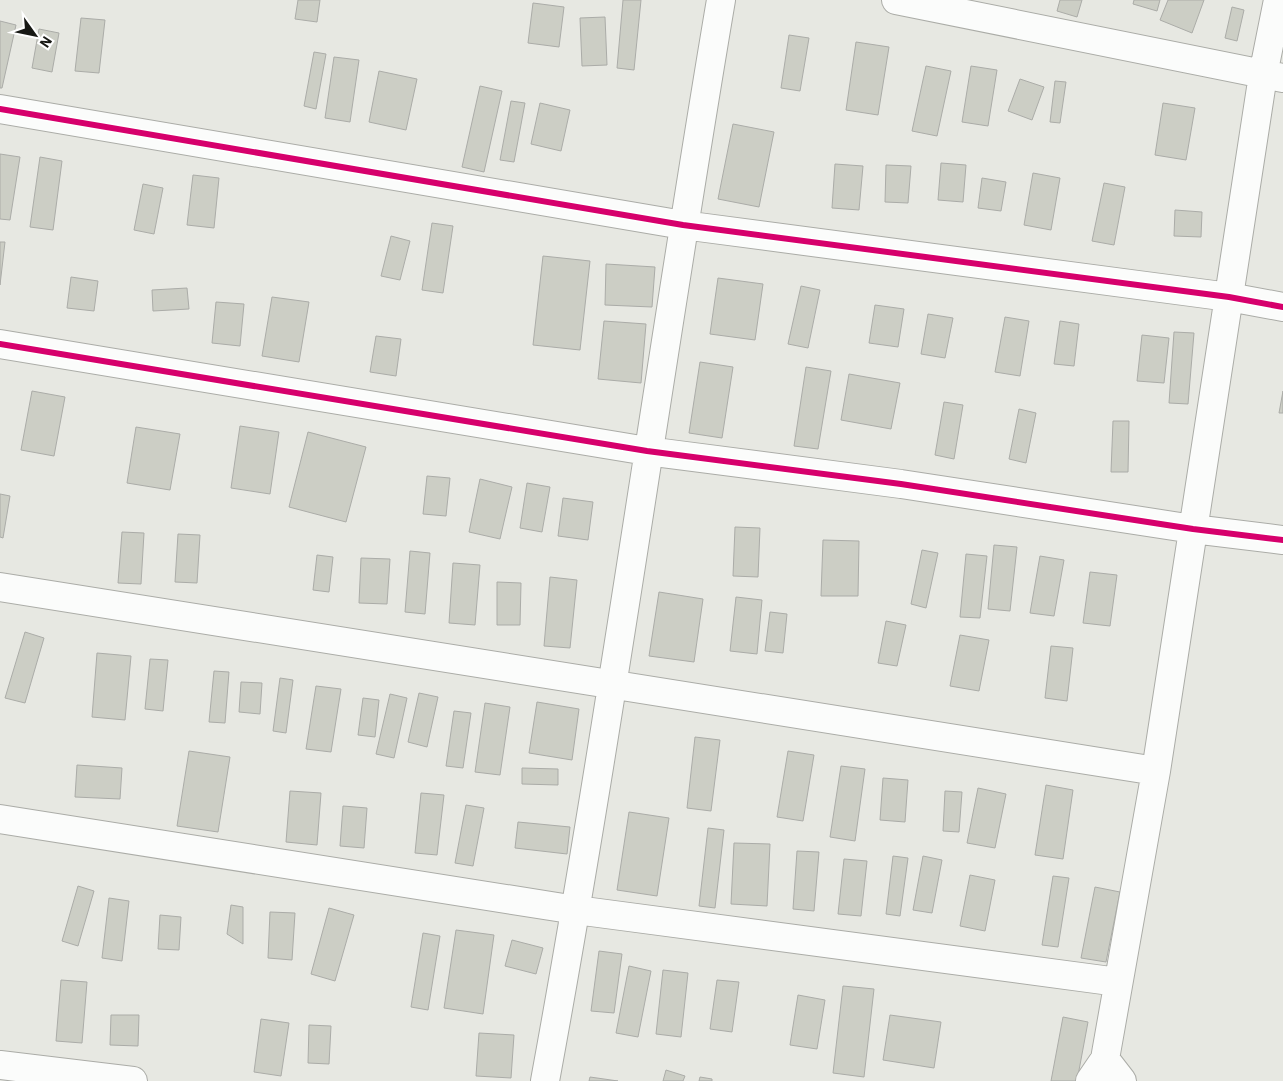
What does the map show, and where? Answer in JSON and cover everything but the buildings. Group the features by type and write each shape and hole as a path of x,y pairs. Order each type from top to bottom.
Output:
{"street":[{"path":"545,1081 576,910 683,225 721,0"},
{"path":"896,0 1273,76"},
{"path":"1122,1081 1098,1070 1118,982 1156,770 1229,297 1273,76 1278,0"},
{"path":"0,109 683,225 1229,297 1283,308"},
{"path":"0,344 648,451 902,484 1193,529 1283,540"},
{"path":"0,587 1156,770"},
{"path":"0,819 576,910 1118,982"},
{"path":"0,1065 133,1081"}],"cycle path":[{"path":"0,109 683,225 1229,297 1283,307"},
{"path":"0,344 647,451 901,484 1193,529 1283,540"}]}
